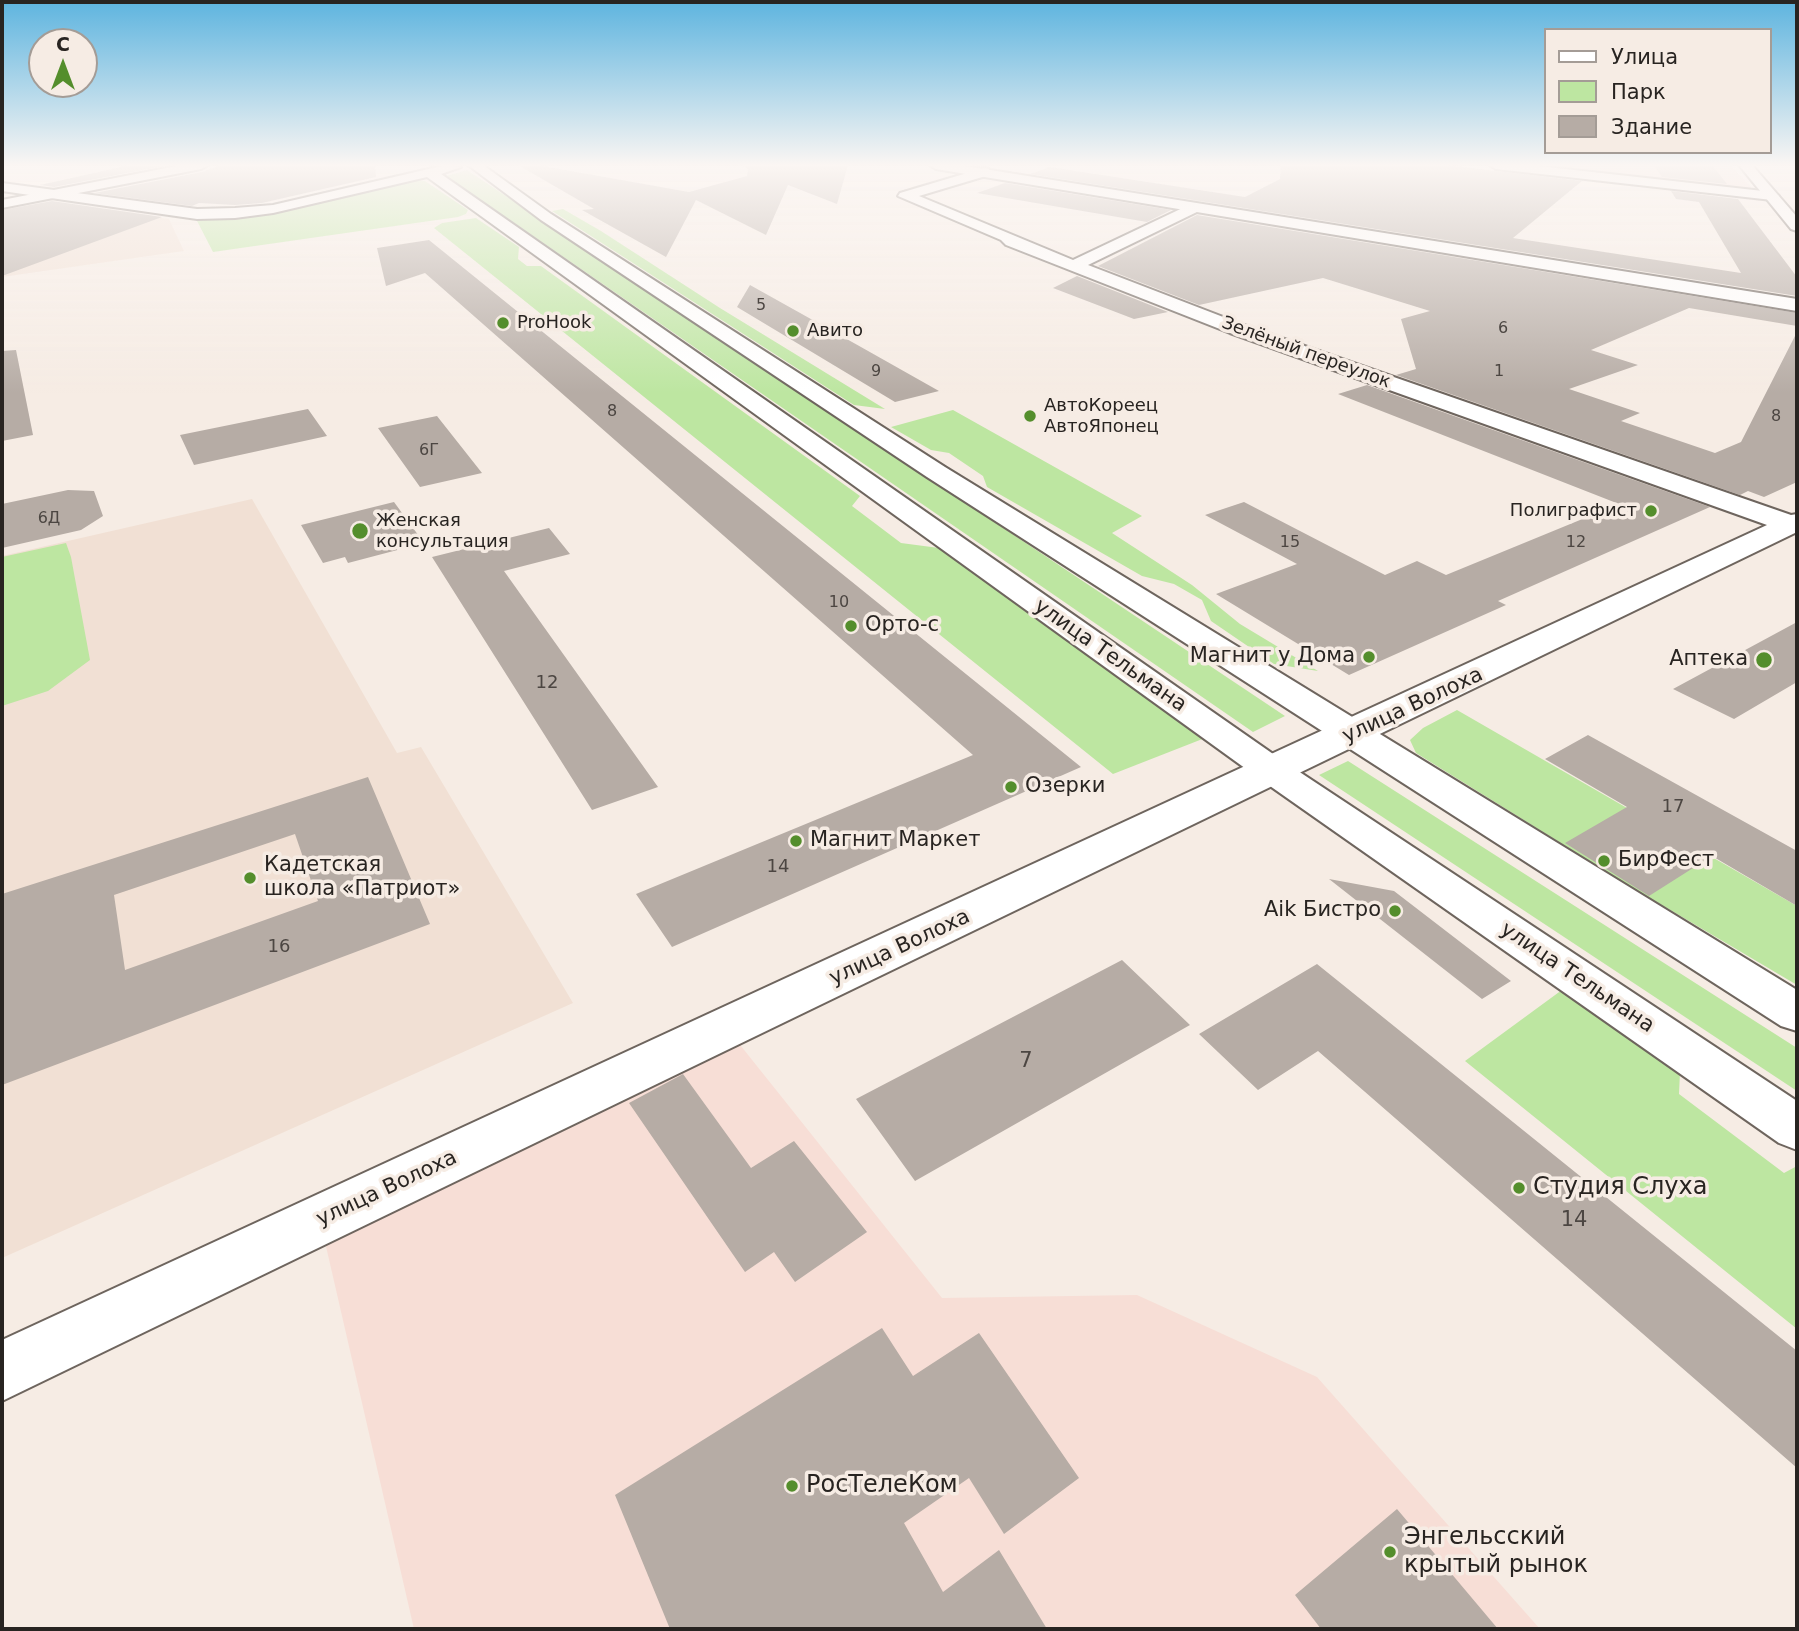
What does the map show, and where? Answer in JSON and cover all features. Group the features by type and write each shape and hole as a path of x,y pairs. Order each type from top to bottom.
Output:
{"main road":[{"name":"улица Тельмана","path":"526,241 1273,771 1797,1128"},
{"path":"583,241 936,472 1797,1013"},
{"name":"Зелёный переулок","path":"1016,241 1250,334 1795,524"},
{"path":"1075,265 1125,241"},
{"path":"1405,241 1797,305"},
{"name":"улица Волоха","path":"2,1371 1795,524"}],"shaded area":[{"path":"2,241 179,241 184,251 2,277"},
{"name":"Кадетская школа «Патриот»","path":"252,499 397,753 421,747 573,1003 2,1258 2,556"},
{"path":"733,1036 942,1298 1137,1295 1317,1377 1540,1629 414,1629 325,1242"}],"green space":[{"path":"207,241 289,241 213,252"},
{"path":"450,241 510,241 519,247 518,259 527,266 541,266 860,496 852,506 901,543 939,548 1205,738 1113,774"},
{"path":"541,241 574,241 1285,716 1253,732"},
{"path":"599,241 617,241 885,409 854,405"},
{"path":"953,410 1142,516 1112,533 1192,585 1240,624 1318,671 1274,664 1211,621 1202,600 1174,584 1142,576 987,487 983,476 949,453 931,450 891,427"},
{"path":"66,543 90,660 48,691 2,706 2,557"},
{"path":"1457,710 1797,906 1797,985 1633,888 1416,753 1410,740 1423,728"},
{"path":"1348,761 1797,1048 1797,1091 1319,775"},
{"path":"1566,987 1680,1072 1679,1094 1784,1173 1797,1166 1797,1329 1465,1061"}],"building":[{"path":"2,241 97,241 2,276"},
{"path":"430,241 1081,767 672,947 636,894 973,755 425,273 386,286 377,248"},
{"path":"638,241 674,241 666,257"},
{"path":"1146,241 1357,241 1797,313 1797,326 1689,308 1591,350 1638,365 1569,389 1640,413 1621,421 1715,453 1741,442 1797,332 1797,482 1764,497 1748,491 1740,495 1396,375 1416,369 1401,319 1430,311 1323,278 1199,305 1098,266"},
{"path":"1452,241 1533,241 1741,273 1722,241 1770,241 1797,277 1797,296"},
{"path":"1077,276 1168,312 1134,319 1053,288"},
{"path":"750,285 939,391 895,402 737,307"},
{"path":"16,350 33,435 2,441 2,351"},
{"path":"1367,385 1710,507 1498,601 1506,605 1349,675 1216,594 1297,564 1205,515 1244,502 1385,575 1417,561 1446,575 1619,504 1338,394"},
{"path":"308,409 327,436 194,465 180,435"},
{"path":"437,416 482,473 420,487 378,428"},
{"path":"68,490 94,491 103,516 81,530 2,548 2,504"},
{"name":"Женская консультация","path":"394,502 424,543 348,563 345,557 323,563 301,525"},
{"path":"549,528 570,554 504,571 658,787 592,810 432,557"},
{"path":"1797,622 1797,682 1734,719 1673,689"},
{"path":"1588,735 1797,851 1797,906 1712,856 1649,896 1565,843 1627,807 1545,759"},
{"path":"368,777 430,924 2,1085 2,894","holes":["295,834 318,901 125,970 114,895"]},
{"path":"1329,879 1394,891 1511,981 1482,999"},
{"path":"1122,960 1190,1025 915,1181 856,1099"},
{"path":"1317,964 1797,1351 1797,1468 1318,1051 1258,1090 1199,1034"},
{"path":"683,1074 751,1168 794,1141 867,1232 795,1282 774,1252 745,1272 629,1103"},
{"name":"РосТелеКом","path":"882,1328 913,1376 979,1333 1079,1478 1004,1534 969,1478 904,1523 943,1592 999,1550 1047,1629 670,1629 615,1495"},
{"name":"Энгельсский крытый рынок","path":"1397,1509 1498,1629 1321,1629 1295,1595"}],"place":[{"name":"ProHook","path":"503,323"},
{"name":"Авито","path":"793,331"},
{"name":"АвтоКореец АвтоЯпонец","path":"1030,416"},
{"name":"Полиграфист","path":"1651,511"},
{"name":"Женская консультация","path":"360,531"},
{"name":"Орто-с","path":"851,626"},
{"name":"Магнит у Дома","path":"1369,657"},
{"name":"Аптека","path":"1764,660"},
{"name":"Озерки","path":"1011,787"},
{"name":"Магнит Маркет","path":"796,841"},
{"name":"БирФест","path":"1604,861"},
{"name":"Кадетская школа «Патриот»","path":"250,878"},
{"name":"Aik Бистро","path":"1395,911"},
{"name":"Студия Слуха","path":"1519,1188"},
{"name":"РосТелеКом","path":"792,1486"},
{"name":"Энгельсский крытый рынок","path":"1390,1552"}]}
